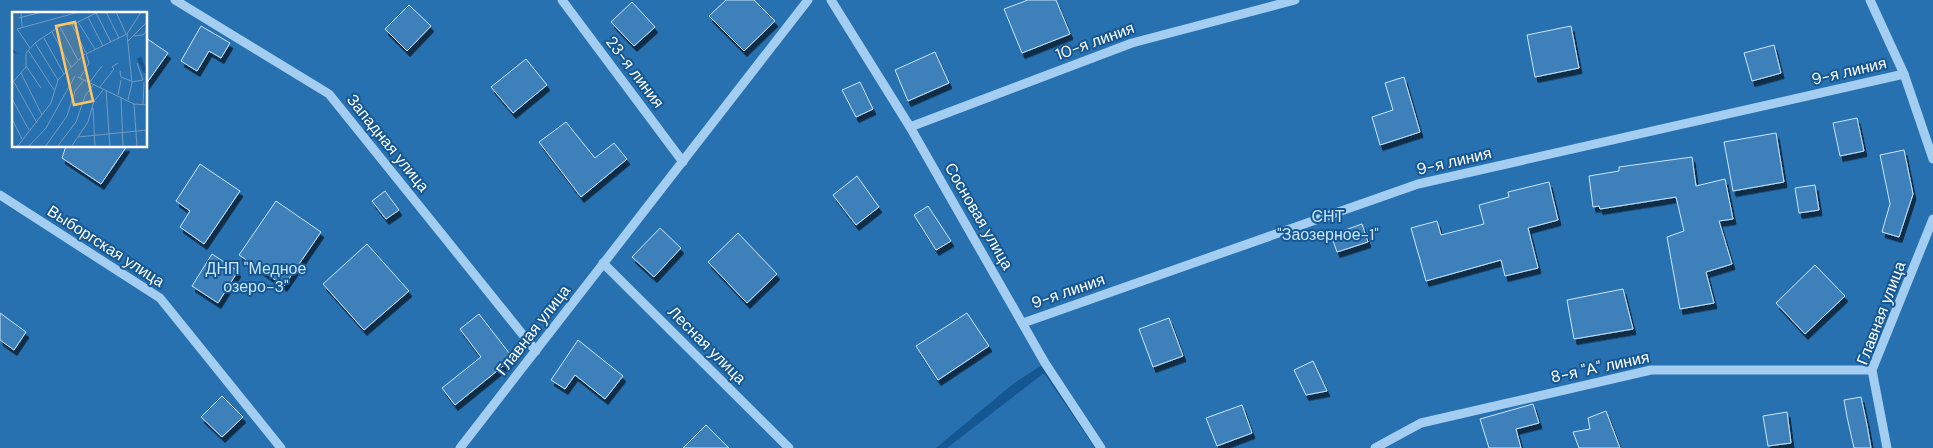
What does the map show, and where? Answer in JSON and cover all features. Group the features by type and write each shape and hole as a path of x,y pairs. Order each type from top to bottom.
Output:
{"street":[{"name":"Западная улица","path":"175,0 329,94 536,352"},
{"name":"23-я линия","path":"562,0 683,162"},
{"name":"Главная улица","path":"460,448 808,0"},
{"name":"Сосновая улица","path":"830,0 910,127 1045,363 1101,448"},
{"name":"10-я линия","path":"910,127 1132,42 1296,0"},
{"path":"1870,0 1904,74 1933,159"},
{"name":"9-я линия","path":"1023,323 1418,184 1904,74"},
{"name":"Выборгская улица","path":"0,195 160,298 281,448"},
{"name":"Главная улица","path":"1887,448 1872,370 1933,220"},
{"name":"Лесная улица","path":"603,264 789,448"},
{"name":"8-я \"А\" линия","path":"1375,448 1421,422 1651,370 1872,370"}],"green space":[{"name":"СНТ \"Заозерное-1\"","path":"0,0 1933,0 1933,448 1101,448 1045,363 1013,384 936,448 0,448"},
{"path":"1044,373 1095,448 947,448"}],"building":[{"path":"726,0 754,0 775,21 744,51 709,16"},
{"path":"1028,0 1056,0 1070,34 1022,53 1004,9"},
{"path":"632,2 655,27 634,46 611,22"},
{"path":"409,5 431,26 407,51 385,29"},
{"path":"201,26 230,43 221,58 209,51 197,71 181,61"},
{"path":"1571,26 1579,68 1535,77 1527,35"},
{"path":"148,39 168,53 148,81"},
{"path":"1774,45 1781,73 1752,81 1744,53"},
{"path":"935,52 949,83 908,101 895,70"},
{"path":"526,59 547,85 513,113 491,87"},
{"path":"1404,77 1420,132 1380,145 1372,117 1393,110 1385,83"},
{"path":"860,82 873,109 856,117 842,90"},
{"path":"1857,118 1864,151 1840,156 1833,123"},
{"path":"566,122 595,158 614,143 627,159 581,197 539,142"},
{"path":"1776,133 1784,182 1733,191 1724,142"},
{"path":"65,148 126,148 101,184 62,158"},
{"path":"1904,150 1913,194 1899,237 1882,232 1890,204 1880,155"},
{"path":"1692,157 1696,186 1725,179 1733,219 1719,221 1732,264 1706,272 1714,303 1680,309 1667,237 1684,231 1676,197 1600,209 1599,206 1593,207 1589,176 1619,171 1619,167"},
{"path":"200,164 240,191 204,244 180,227 190,211 176,201"},
{"path":"857,176 879,207 856,225 833,195"},
{"path":"1549,182 1558,220 1528,228 1538,268 1505,276 1501,260 1426,281 1411,228 1437,221 1441,235 1484,224 1479,205 1509,197 1508,192"},
{"path":"1815,185 1819,210 1799,213 1795,188"},
{"path":"385,191 399,210 386,219 372,201"},
{"path":"276,201 321,232 284,286 239,255"},
{"path":"928,206 951,241 936,250 914,215"},
{"path":"1362,224 1368,242 1337,252 1331,235"},
{"path":"660,228 681,248 654,277 632,257"},
{"path":"738,233 777,274 747,303 708,262"},
{"path":"367,244 409,291 364,330 323,284"},
{"path":"212,254 238,271 218,303 192,286"},
{"path":"1815,265 1845,296 1805,334 1776,303"},
{"path":"1623,289 1633,329 1574,339 1567,300"},
{"path":"0,313 26,332 14,350 0,340"},
{"path":"967,313 989,346 938,380 916,346"},
{"path":"479,314 513,358 455,405 442,388 481,357 460,329"},
{"path":"1169,318 1183,356 1153,367 1139,329"},
{"path":"578,340 623,376 605,399 575,375 565,389 551,380"},
{"path":"1313,361 1327,391 1306,395 1294,370"},
{"path":"222,396 243,417 222,437 201,417"},
{"path":"1861,397 1871,448 1854,448 1847,417 1844,400"},
{"path":"1533,404 1539,423 1516,429 1521,448 1489,448 1480,419"},
{"path":"1242,405 1252,433 1217,446 1206,418"},
{"path":"1606,411 1620,448 1579,448 1573,432 1590,429 1588,418"},
{"path":"1787,412 1791,443 1768,446 1763,416"},
{"path":"706,425 729,448 683,448"}],"park label":[{"name":"ДНП \"Медное озеро-3\"","path":"256,277"}]}
